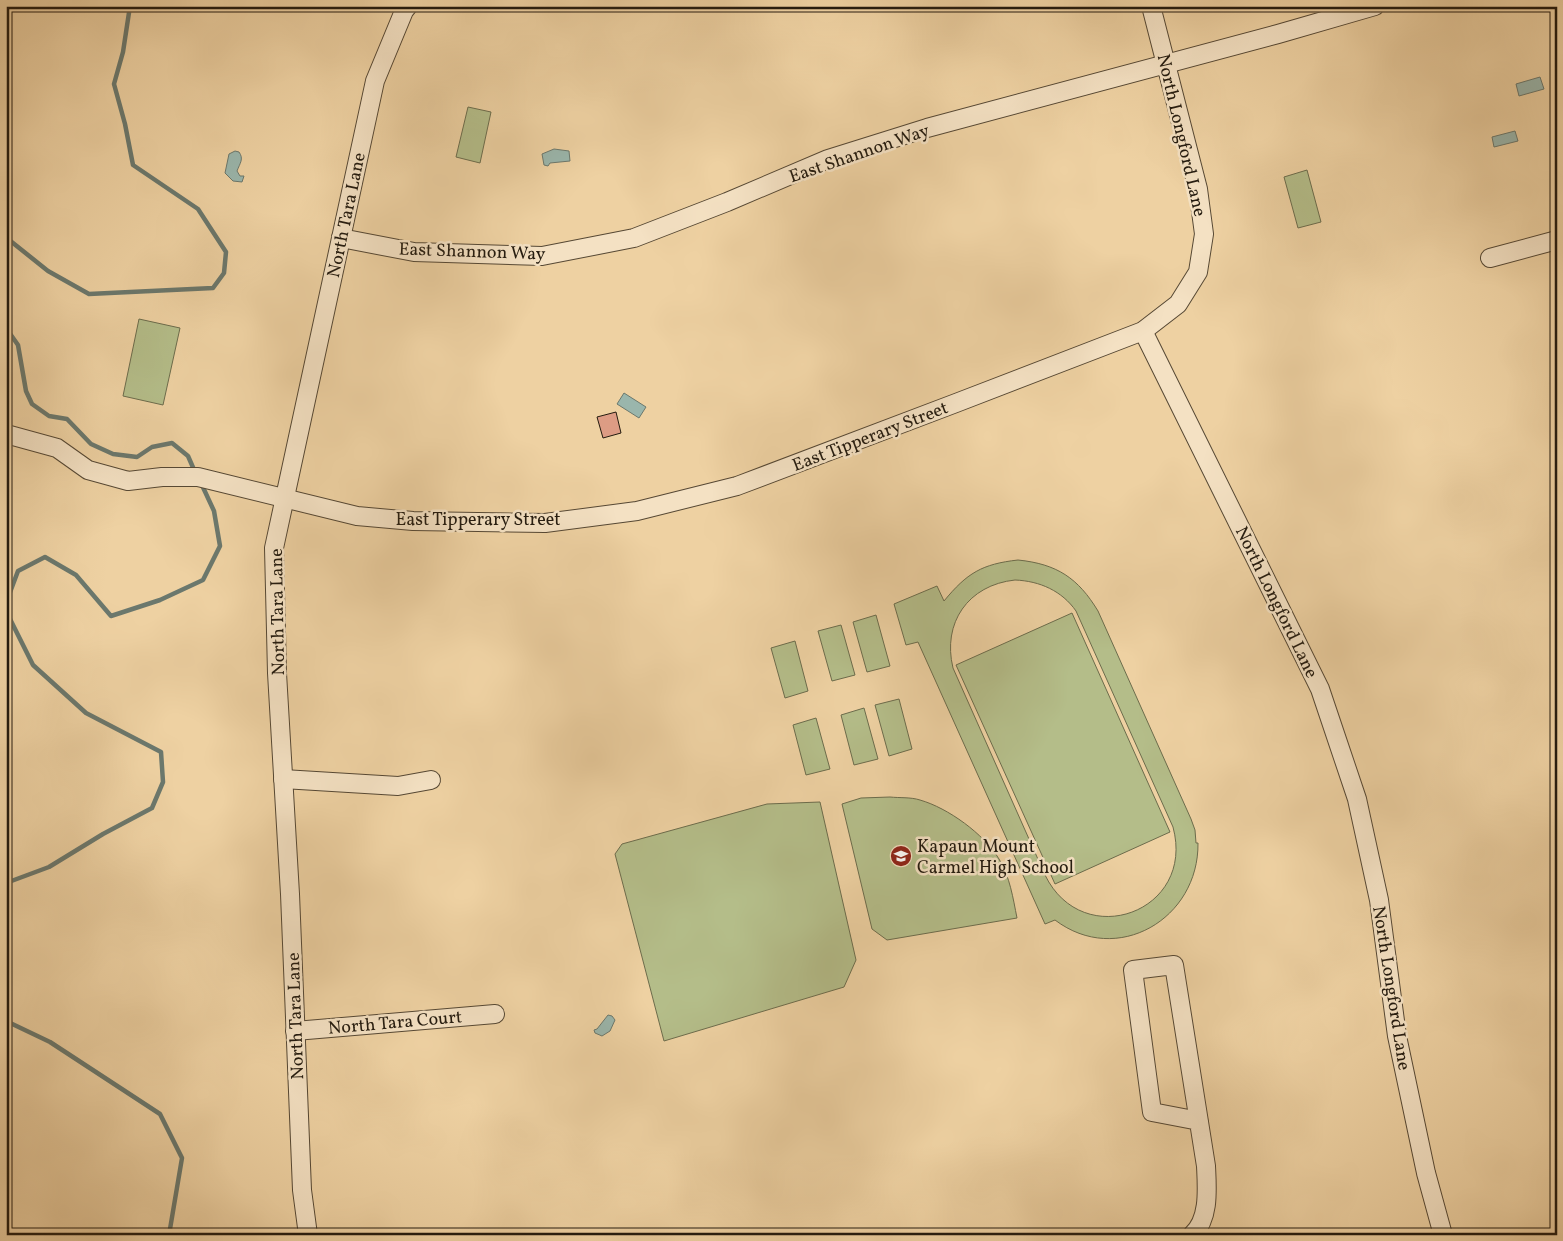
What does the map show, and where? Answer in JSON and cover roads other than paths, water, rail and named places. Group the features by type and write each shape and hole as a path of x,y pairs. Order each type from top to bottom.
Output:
{"street":[{"name":"North Tara Lane","path":"308,1235 302,1190 277,673 274,548 375,81 404,11 408,6"},
{"name":"North Longford Lane","path":"1151,6 1198,189 1204,234 1198,272 1178,304 1143,331 1320,689 1357,799 1379,900 1397,1036 1426,1173 1443,1235"},
{"name":"East Shannon Way","path":"341,238 414,252 542,256 634,238 727,202 828,159 927,128 1375,6"},
{"path":"1490,258 1557,240"},
{"name":"East Tipperary Street","path":"6,434 57,448 88,470 128,481 162,477 198,477 357,516 414,521 545,523 637,511 737,486 1143,331"},
{"path":"283,779 398,786 431,780"},
{"path":"1192,1235 1198,1230 1203,1217 1207,1196 1206,1166 1199,1121 1174,965 1133,970 1152,1112 1199,1121"},
{"name":"North Tara Court","path":"295,1031 495,1014"}],"water":[{"path":"1540,77 1544,89 1519,96 1516,84"},
{"path":"1515,131 1518,141 1494,147 1492,137"},
{"path":"554,149 569,151 570,161 550,163 548,166 544,165 542,154"},
{"path":"235,151 239,152 241,157 237,171 240,176 244,176 242,182 233,181 225,173 229,154"},
{"path":"624,393 646,407 639,418 617,404"},
{"path":"608,1015 612,1016 615,1020 610,1031 602,1036 595,1033 594,1030 597,1029"}],"waterway":[{"path":"6,240 8,239 48,271 89,294 213,288 224,273 226,252 198,209 133,165 125,124 114,84 123,52 130,6"},
{"path":"6,328 18,345 26,391 32,404 49,416 67,419 91,444 113,454 137,457 152,447 172,443 188,456 195,472"},
{"path":"6,603 18,571 45,557 76,575 111,616 160,600 203,580 220,546 214,511 201,483"},
{"path":"6,611 33,665 86,713 161,752 163,782 152,808 103,834 49,867 6,883"},
{"path":"6,1021 50,1042 160,1114 182,1158 169,1235"}],"place":[{"name":"Kapaun Mount Carmel High School","path":"901,856"}]}
